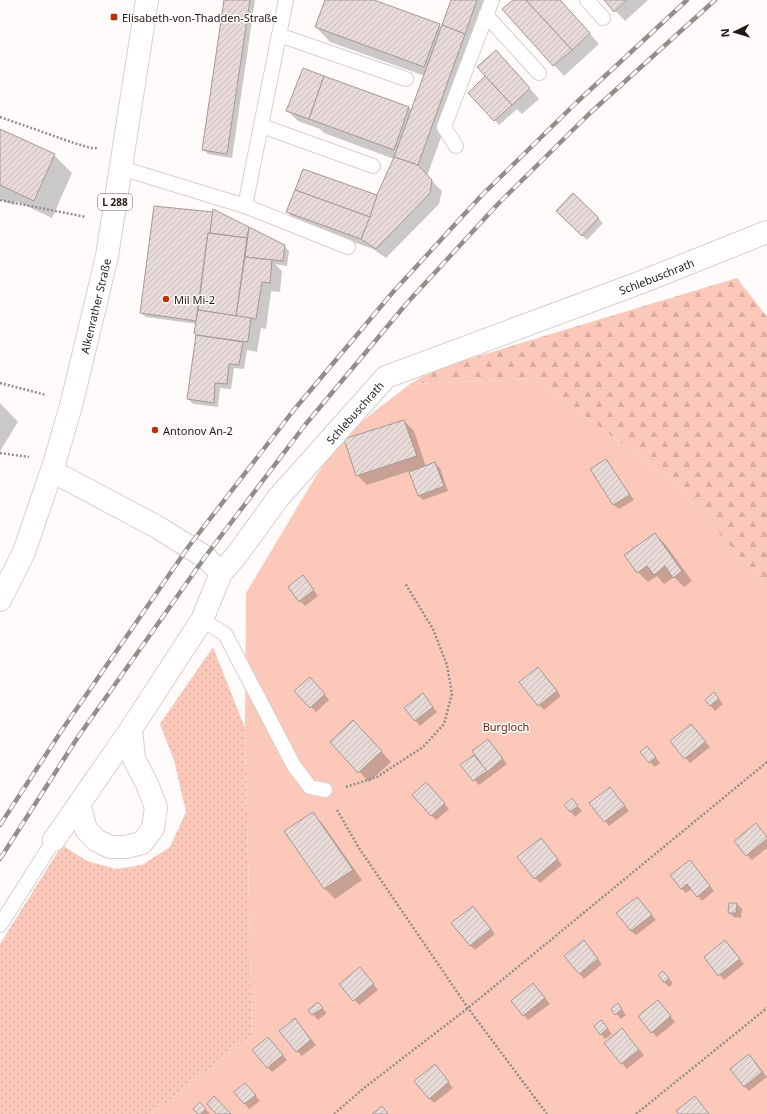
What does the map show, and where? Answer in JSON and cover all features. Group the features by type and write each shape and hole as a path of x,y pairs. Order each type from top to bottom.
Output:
{"street":[{"name":"Alkenrather Straße","path":"0,600 24,552 52,471 72,402 107,256 147,0"},
{"name":"Schlebuschrath","path":"54,840 131,729 202,620 221,573 236,556 278,498 386,377 639,283 767,232"},
{"path":"52,471 159,528 206,557 221,573"},
{"path":"79,804 86,829 96,840 110,847 126,848 142,843 153,828 156,808 147,784 134,759 131,729"}],"lane":[{"path":"245,206 286,0"},
{"path":"456,146 444,127 492,0"},
{"path":"587,0 603,18"},
{"path":"486,15 539,73"},
{"path":"279,35 406,79"},
{"path":"262,126 373,166"},
{"path":"122,158 348,247"},
{"path":"202,620 225,634 294,766 310,787 325,790"},
{"path":"0,925 54,840"}],"path":[{"path":"0,117 122,158"},
{"path":"0,200 112,222"},
{"path":"0,383 72,402"},
{"path":"405,583 433,629 447,666 452,694 444,724 422,747 377,777 351,786 325,790 359,848 468,1008 547,1114"},
{"path":"334,1114 364,1088 468,1008 767,762"},
{"path":"636,1114 767,1008"}],"green space":[{"path":"737,278 767,317 767,587 673,482 535,379 410,384 435,369"},
{"name":"Burgloch","path":"535,379 673,482 767,587 767,1114 152,1114 252,1035 245,728 246,593 339,439 410,384"},
{"path":"213,647 245,728 252,1035 152,1114 0,1114 0,944 62,845 87,861 116,869 142,865 170,847 186,812 174,760 160,724"}],"building":[{"path":"224,0 250,0 227,154 202,150"},
{"path":"325,0 374,0 440,24 424,67 315,27"},
{"path":"451,0 477,0 465,34 442,25"},
{"path":"513,0 526,0 572,50 553,66 502,9"},
{"path":"526,0 560,0 590,33 572,50"},
{"path":"604,0 627,0 614,12"},
{"path":"442,25 465,34 418,165 394,157"},
{"path":"496,50 530,88 512,105 477,67"},
{"path":"303,68 324,76 309,119 286,111"},
{"path":"324,76 409,107 394,150 309,119"},
{"path":"485,76 512,105 494,121 468,93"},
{"path":"0,129 55,154 34,201 0,185"},
{"path":"394,157 418,165 432,180 430,193 376,249 361,239 377,195"},
{"path":"303,169 377,195 370,217 295,190"},
{"path":"295,190 370,217 361,239 286,212"},
{"path":"573,193 599,218 582,236 556,211"},
{"path":"154,206 213,212 210,233 208,233 196,321 140,313"},
{"path":"213,209 249,227 247,238 210,233"},
{"path":"249,227 285,245 283,261 245,257"},
{"path":"208,233 247,238 236,316 198,310"},
{"path":"245,257 272,260 270,283 262,282 256,319 236,316"},
{"path":"198,310 251,318 248,341 196,335 194,333"},
{"path":"196,335 243,342 239,365 229,364 227,384 215,383 214,403 187,399"},
{"path":"404,420 417,456 356,476 344,439"},
{"path":"606,459 630,495 613,505 590,469"},
{"path":"435,462 444,486 418,496 409,472"},
{"path":"655,533 682,571 673,578 665,566 654,575 647,566 637,573 624,555"},
{"path":"303,575 314,590 299,602 288,587"},
{"path":"538,667 557,691 538,706 519,682"},
{"path":"310,677 325,694 310,708 294,691"},
{"path":"714,692 719,699 710,706 705,700"},
{"path":"423,693 433,707 415,721 404,708"},
{"path":"353,720 382,751 358,773 330,742"},
{"path":"691,724 706,742 684,759 670,741"},
{"path":"488,739 503,759 487,772 472,751"},
{"path":"647,746 656,757 649,763 640,752"},
{"path":"474,755 487,771 473,781 460,765"},
{"path":"426,782 445,803 431,816 412,795"},
{"path":"610,787 625,806 604,822 589,803"},
{"path":"572,798 578,806 570,812 564,805"},
{"path":"313,812 353,870 324,889 284,831"},
{"path":"756,823 767,839 746,856 734,841"},
{"path":"541,838 558,859 534,879 517,857"},
{"path":"690,860 710,886 697,897 687,884 681,889 670,875"},
{"path":"637,897 652,915 631,931 616,913"},
{"path":"729,903 737,903 736,913 728,913"},
{"path":"473,906 491,929 470,946 451,923"},
{"path":"584,940 598,959 579,974 564,956"},
{"path":"725,940 740,959 718,976 704,957"},
{"path":"360,967 374,984 353,1001 339,984"},
{"path":"663,971 669,978 664,983 658,975"},
{"path":"533,983 545,998 523,1016 511,1001"},
{"path":"658,1000 671,1016 651,1033 638,1016"},
{"path":"318,1002 323,1008 312,1015 308,1010"},
{"path":"618,1003 622,1009 615,1015 611,1009"},
{"path":"295,1018 311,1040 296,1052 279,1031"},
{"path":"601,1020 608,1028 600,1035 594,1026"},
{"path":"622,1028 639,1050 621,1064 604,1043"},
{"path":"268,1037 283,1055 267,1068 252,1050"},
{"path":"749,1054 762,1072 744,1087 730,1069"},
{"path":"435,1064 449,1082 429,1099 414,1081"},
{"path":"245,1083 256,1095 244,1104 234,1092"},
{"path":"214,1096 231,1114 216,1114 207,1104"},
{"path":"695,1096 709,1114 679,1114 676,1111"},
{"path":"200,1102 206,1109 201,1114 198,1114 193,1109"},
{"path":"382,1106 388,1114 372,1114"}],"railway":[{"path":"0,825 64,727 189,546 293,411 393,292 482,195 577,102 687,0"},
{"path":"0,859 78,737 205,557 305,425 407,303 497,205 589,114 715,0"}],"place":[{"name":"Elisabeth-von-Thadden-Straße","path":"114,17"},
{"name":"Mil Mi-2","path":"166,299"},
{"name":"Antonov An-2","path":"155,430"}]}
